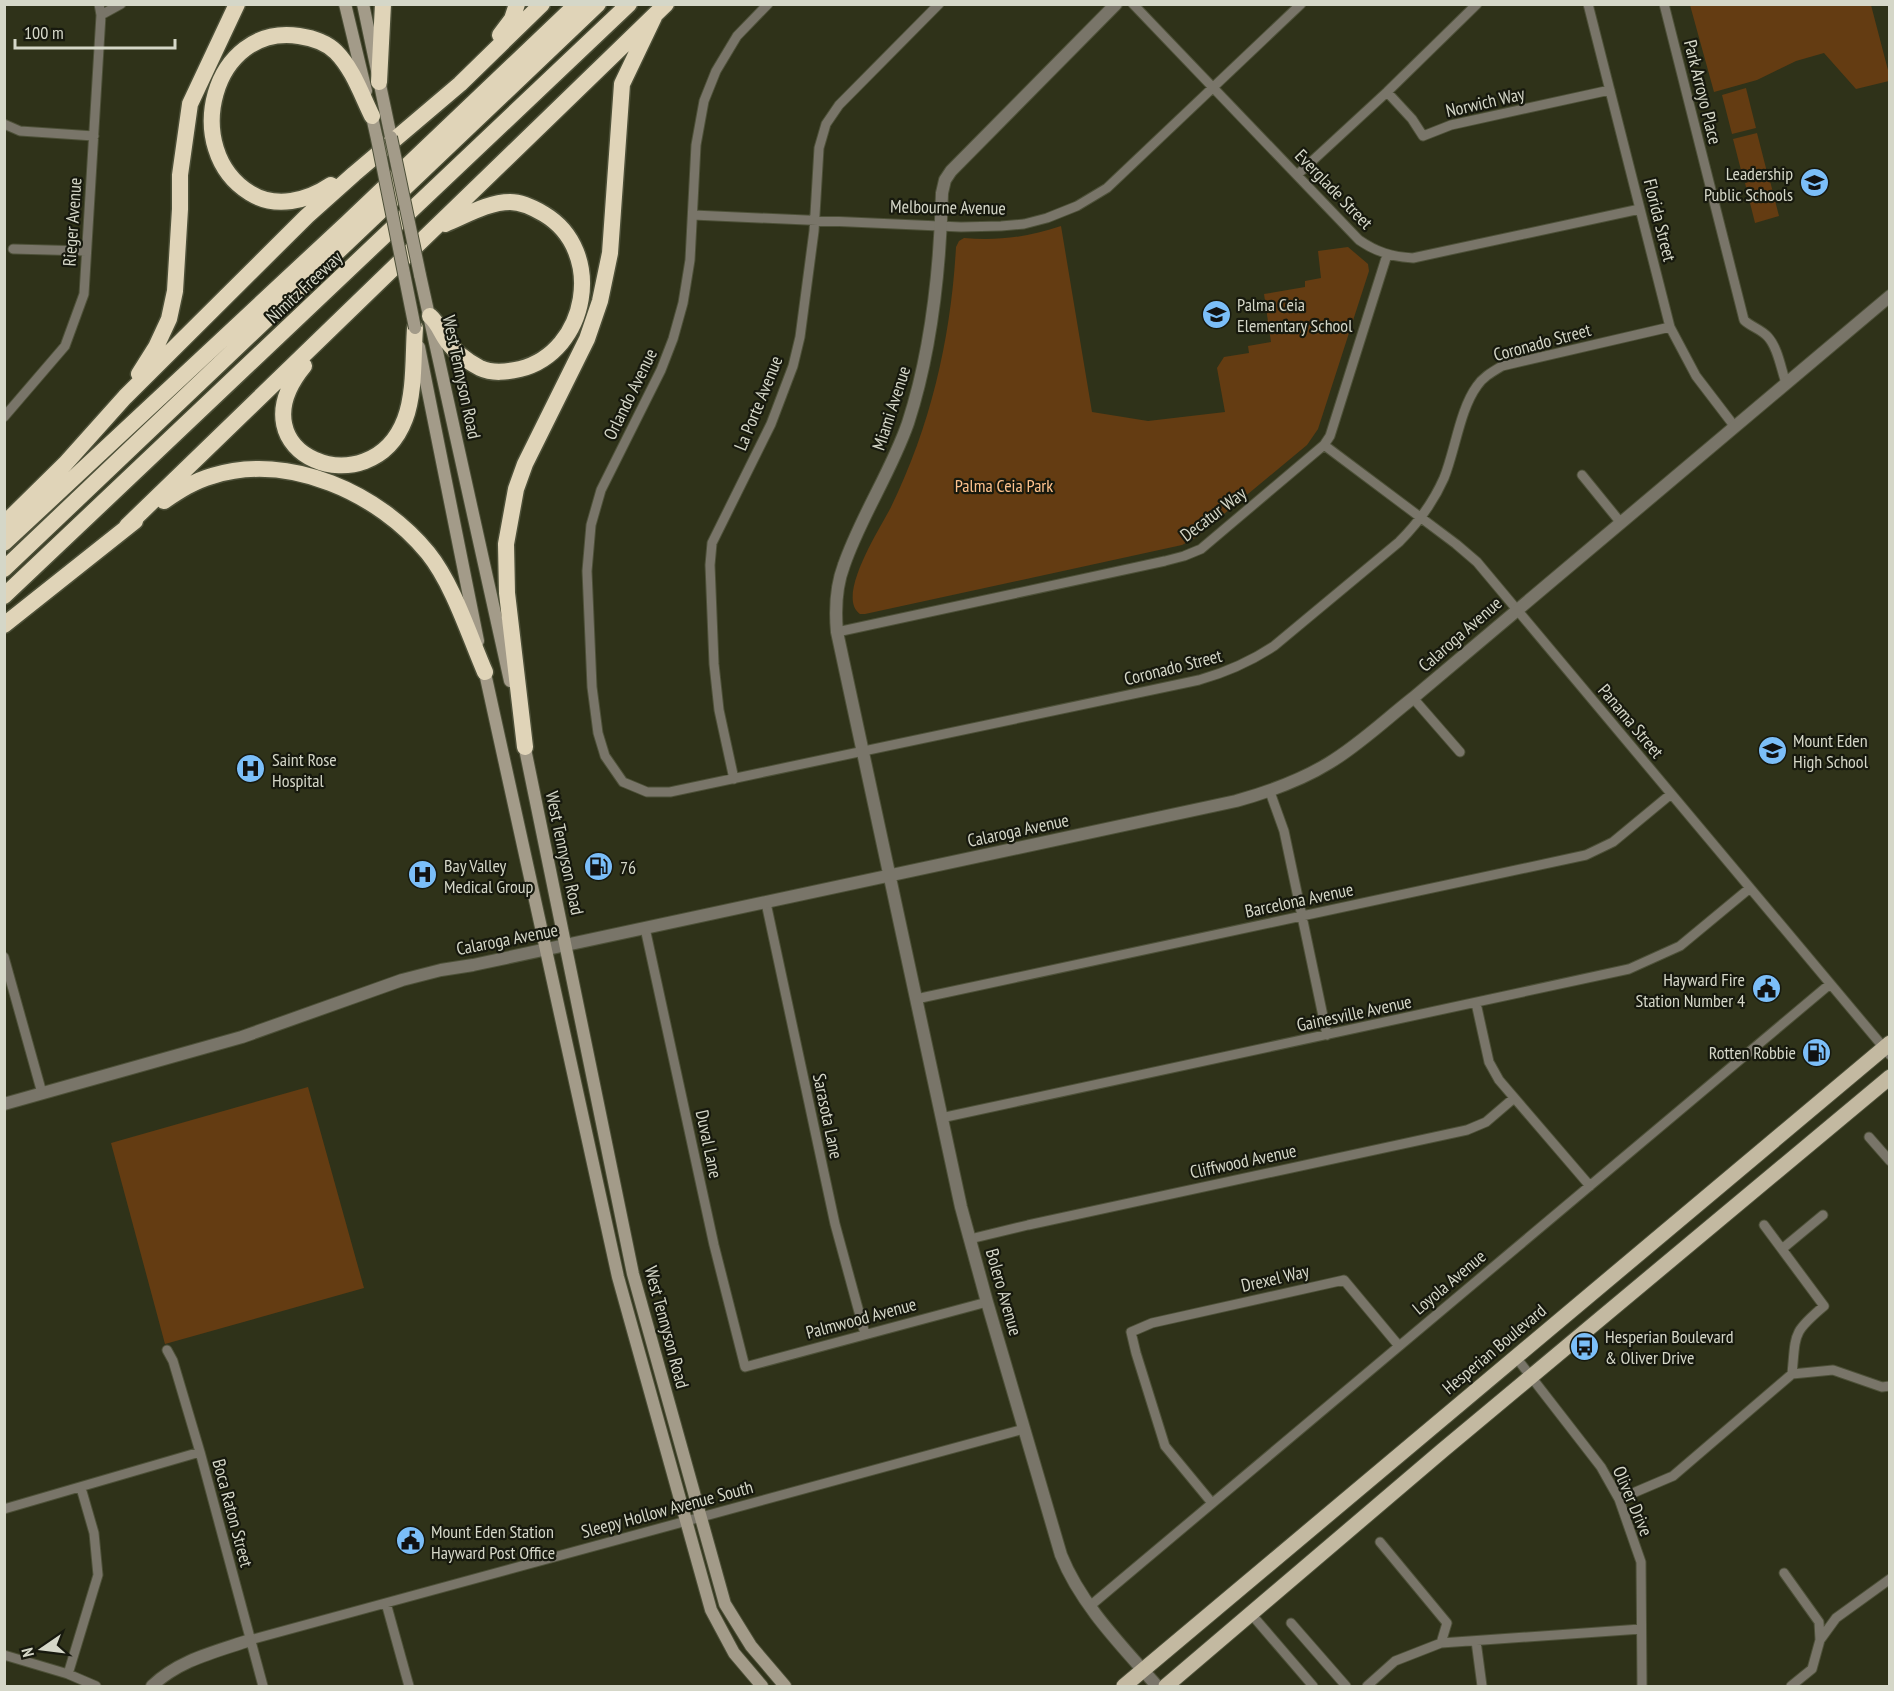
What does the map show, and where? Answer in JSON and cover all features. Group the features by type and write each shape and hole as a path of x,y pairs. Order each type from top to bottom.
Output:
{"highway":[{"path":"126,397 156,347 169,319 175,291 180,175 190,104 237,4"},
{"path":"379,82 383,4"},
{"path":"460,84 508,26 517,4"},
{"path":"372,116 337,53 317,40 283,34 250,45 232,61 219,83 212,108 217,149 226,172 245,190 266,200 290,202 318,194 460,84 542,4"},
{"name":"Nimitz Freeway","path":"4,543 347,223 576,4"},
{"path":"4,569 598,4"},
{"name":"Nimitz Freeway","path":"4,596 629,4"},
{"path":"128,526 666,4"},
{"path":"525,747 507,593 506,544 516,489 525,464 587,339 600,301 610,253 622,84 654,17"},
{"path":"4,524 126,397 378,146"},
{"path":"430,316 446,341 460,356 482,369 503,373 533,365 559,346 579,312 583,295 582,272 572,242 553,219 536,209 509,202 495,204 436,228"},
{"path":"348,312 292,381 282,408 282,417 289,439 299,450 327,465 357,464 373,457 392,442 398,433 409,403 415,328"},
{"path":"4,625 128,526 187,486 230,472 250,469 275,471 307,476 360,496 407,531 428,554 450,589 485,672"}],"main road":[{"name":"West Tennyson Road","path":"345,4 372,116 485,672 618,1277 711,1610 734,1653 762,1686"},
{"name":"West Tennyson Road","path":"363,4 420,275 525,747 633,1274 725,1604 751,1647 785,1686"},
{"name":"Hesperian Boulevard","path":"1124,1686 1515,1356 1888,1049"},
{"path":"1166,1686 1890,1077"}],"street":[{"name":"Rieger Avenue","path":"4,417 65,346 84,294 101,15 99,4"},
{"path":"101,15 121,4"},
{"name":"Orlando Avenue","path":"647,792 623,782 613,770 605,756 598,733 592,687 587,571 591,525 601,490 661,370 683,303 690,260 696,145 704,100 716,71 737,36 768,4"},
{"name":"La Porte Avenue","path":"734,779 719,710 714,664 710,565 712,543 771,424 793,366 800,337 814,220 819,148 826,124 839,105 939,4"},
{"name":"Miami Avenue","path":"889,876 837,632 837,590 843,566 885,479 907,423 924,364 934,310 942,193 945,180 951,171 1116,4"},
{"name":"Everglade Street","path":"1133,4 1359,240 1373,250 1387,255 1413,258 1640,209"},
{"name":"Melbourne Avenue","path":"693,215 991,226 1024,224 1047,218 1077,206 1107,188 1301,4"},
{"path":"1297,175 1387,92 1477,4"},
{"name":"Florida Street","path":"1588,4 1670,327 1696,376 1735,427"},
{"name":"Park Arroyo Place","path":"1664,4 1744,320 1769,338 1786,383"},
{"name":"Norwich Way","path":"1387,92 1412,119 1423,136 1451,125 1610,90"},
{"path":"4,124 20,131 94,136"},
{"path":"13,249 86,251"},
{"name":"Decatur Way","path":"837,632 1184,556 1201,549 1324,445 1330,436 1387,255"},
{"name":"Calaroga Avenue","path":"4,1104 242,1037 402,980 441,970 566,946 1270,792 1329,764 1413,698 1890,296"},
{"name":"Coronado Street","path":"647,792 670,792 1199,680 1227,672 1252,661 1274,646 1399,542 1421,519 1443,480 1463,416 1476,387 1486,375 1502,366 1670,327"},
{"name":"Panama Street","path":"1324,445 1477,562 1830,984 1888,1049"},
{"path":"1582,475 1621,523"},
{"path":"1413,698 1460,752"},
{"path":"1270,792 1284,831 1327,1035"},
{"name":"Barcelona Avenue","path":"916,999 1587,855 1613,842 1671,794"},
{"name":"Bolero Avenue","path":"889,876 941,1118 970,1239 1061,1555 1070,1579 1157,1686"},
{"name":"Gainesville Avenue","path":"941,1118 1640,966 1680,946 1750,888"},
{"name":"Sarasota Lane","path":"766,903 835,1224 865,1334"},
{"name":"Duval Lane","path":"645,928 714,1245 745,1367"},
{"path":"4,957 42,1093"},
{"name":"Loyola Avenue","path":"1090,1606 1830,984"},
{"path":"1476,1003 1490,1062 1499,1080 1590,1186"},
{"name":"Cliffwood Avenue","path":"970,1239 1467,1130 1486,1122 1514,1098"},
{"path":"1869,1137 1890,1161"},
{"path":"1782,1250 1823,1215"},
{"path":"1764,1225 1824,1306 1805,1322 1797,1334 1792,1374"},
{"name":"Drexel Way","path":"1212,1503 1166,1446 1131,1332 1152,1323 1344,1280 1399,1346"},
{"name":"Palmwood Avenue","path":"745,1367 987,1302"},
{"name":"Boca Raton Street","path":"167,1350 173,1361 200,1452 263,1686"},
{"name":"Oliver Drive","path":"1515,1356 1601,1467 1619,1499 1641,1562 1642,1686"},
{"path":"1619,1499 1673,1476 1792,1374 1833,1370 1882,1387 1890,1386"},
{"name":"Sleepy Hollow Avenue South","path":"250,1640 1024,1429"},
{"path":"4,1509 200,1452"},
{"path":"68,1674 99,1575 94,1533 81,1488"},
{"path":"1380,1542 1446,1623 1441,1643"},
{"path":"1784,1574 1819,1622 1820,1640 1812,1669 1791,1686"},
{"path":"1820,1640 1836,1618 1890,1579"},
{"path":"386,1603 409,1686"},
{"path":"1252,1615 1313,1686"},
{"path":"1291,1623 1346,1686"},
{"path":"1367,1686 1395,1662 1441,1643 1641,1629"},
{"path":"152,1686 187,1661 250,1640"},
{"path":"1476,1641 1482,1686"},
{"path":"4,1654 68,1674 96,1686"}],"green space":[{"path":"1690,5 1871,5 1889,81 1856,89 1824,53 1796,61 1757,80 1714,92"},
{"path":"1746,88 1756,128 1732,134 1722,95"},
{"path":"1757,133 1767,172 1743,178 1733,139"},
{"path":"1769,177 1779,216 1755,223 1745,183"},
{"name":"Palma Ceia Park","path":"1061,226 1092,412 1148,421 1225,412 1217,368 1224,357 1249,353 1248,346 1271,342 1264,294 1305,287 1305,281 1321,278 1318,251 1348,247 1368,264 1369,271 1318,429 1307,445 1195,538 1182,545 860,614 854,605 853,593 856,578 905,476 928,413 937,380 949,314 956,247 959,241 964,238 1013,237"},
{"path":"308,1087 364,1288 165,1344 111,1143"}],"place":[{"name":"Leadership Public Schools","path":"1814,183"},
{"name":"Palma Ceia Elementary School","path":"1216,314"},
{"name":"Mount Eden High School","path":"1772,750"},
{"name":"Saint Rose Hospital","path":"251,769"},
{"name":"76","path":"599,867"},
{"name":"Bay Valley Medical Group","path":"423,875"},
{"name":"Hayward Fire Station Number 4","path":"1766,989"},
{"name":"Rotten Robbie","path":"1817,1052"},
{"name":"Hesperian Boulevard & Oliver Drive","path":"1584,1346"},
{"name":"Mount Eden Station Hayward Post Office","path":"410,1541"}]}
